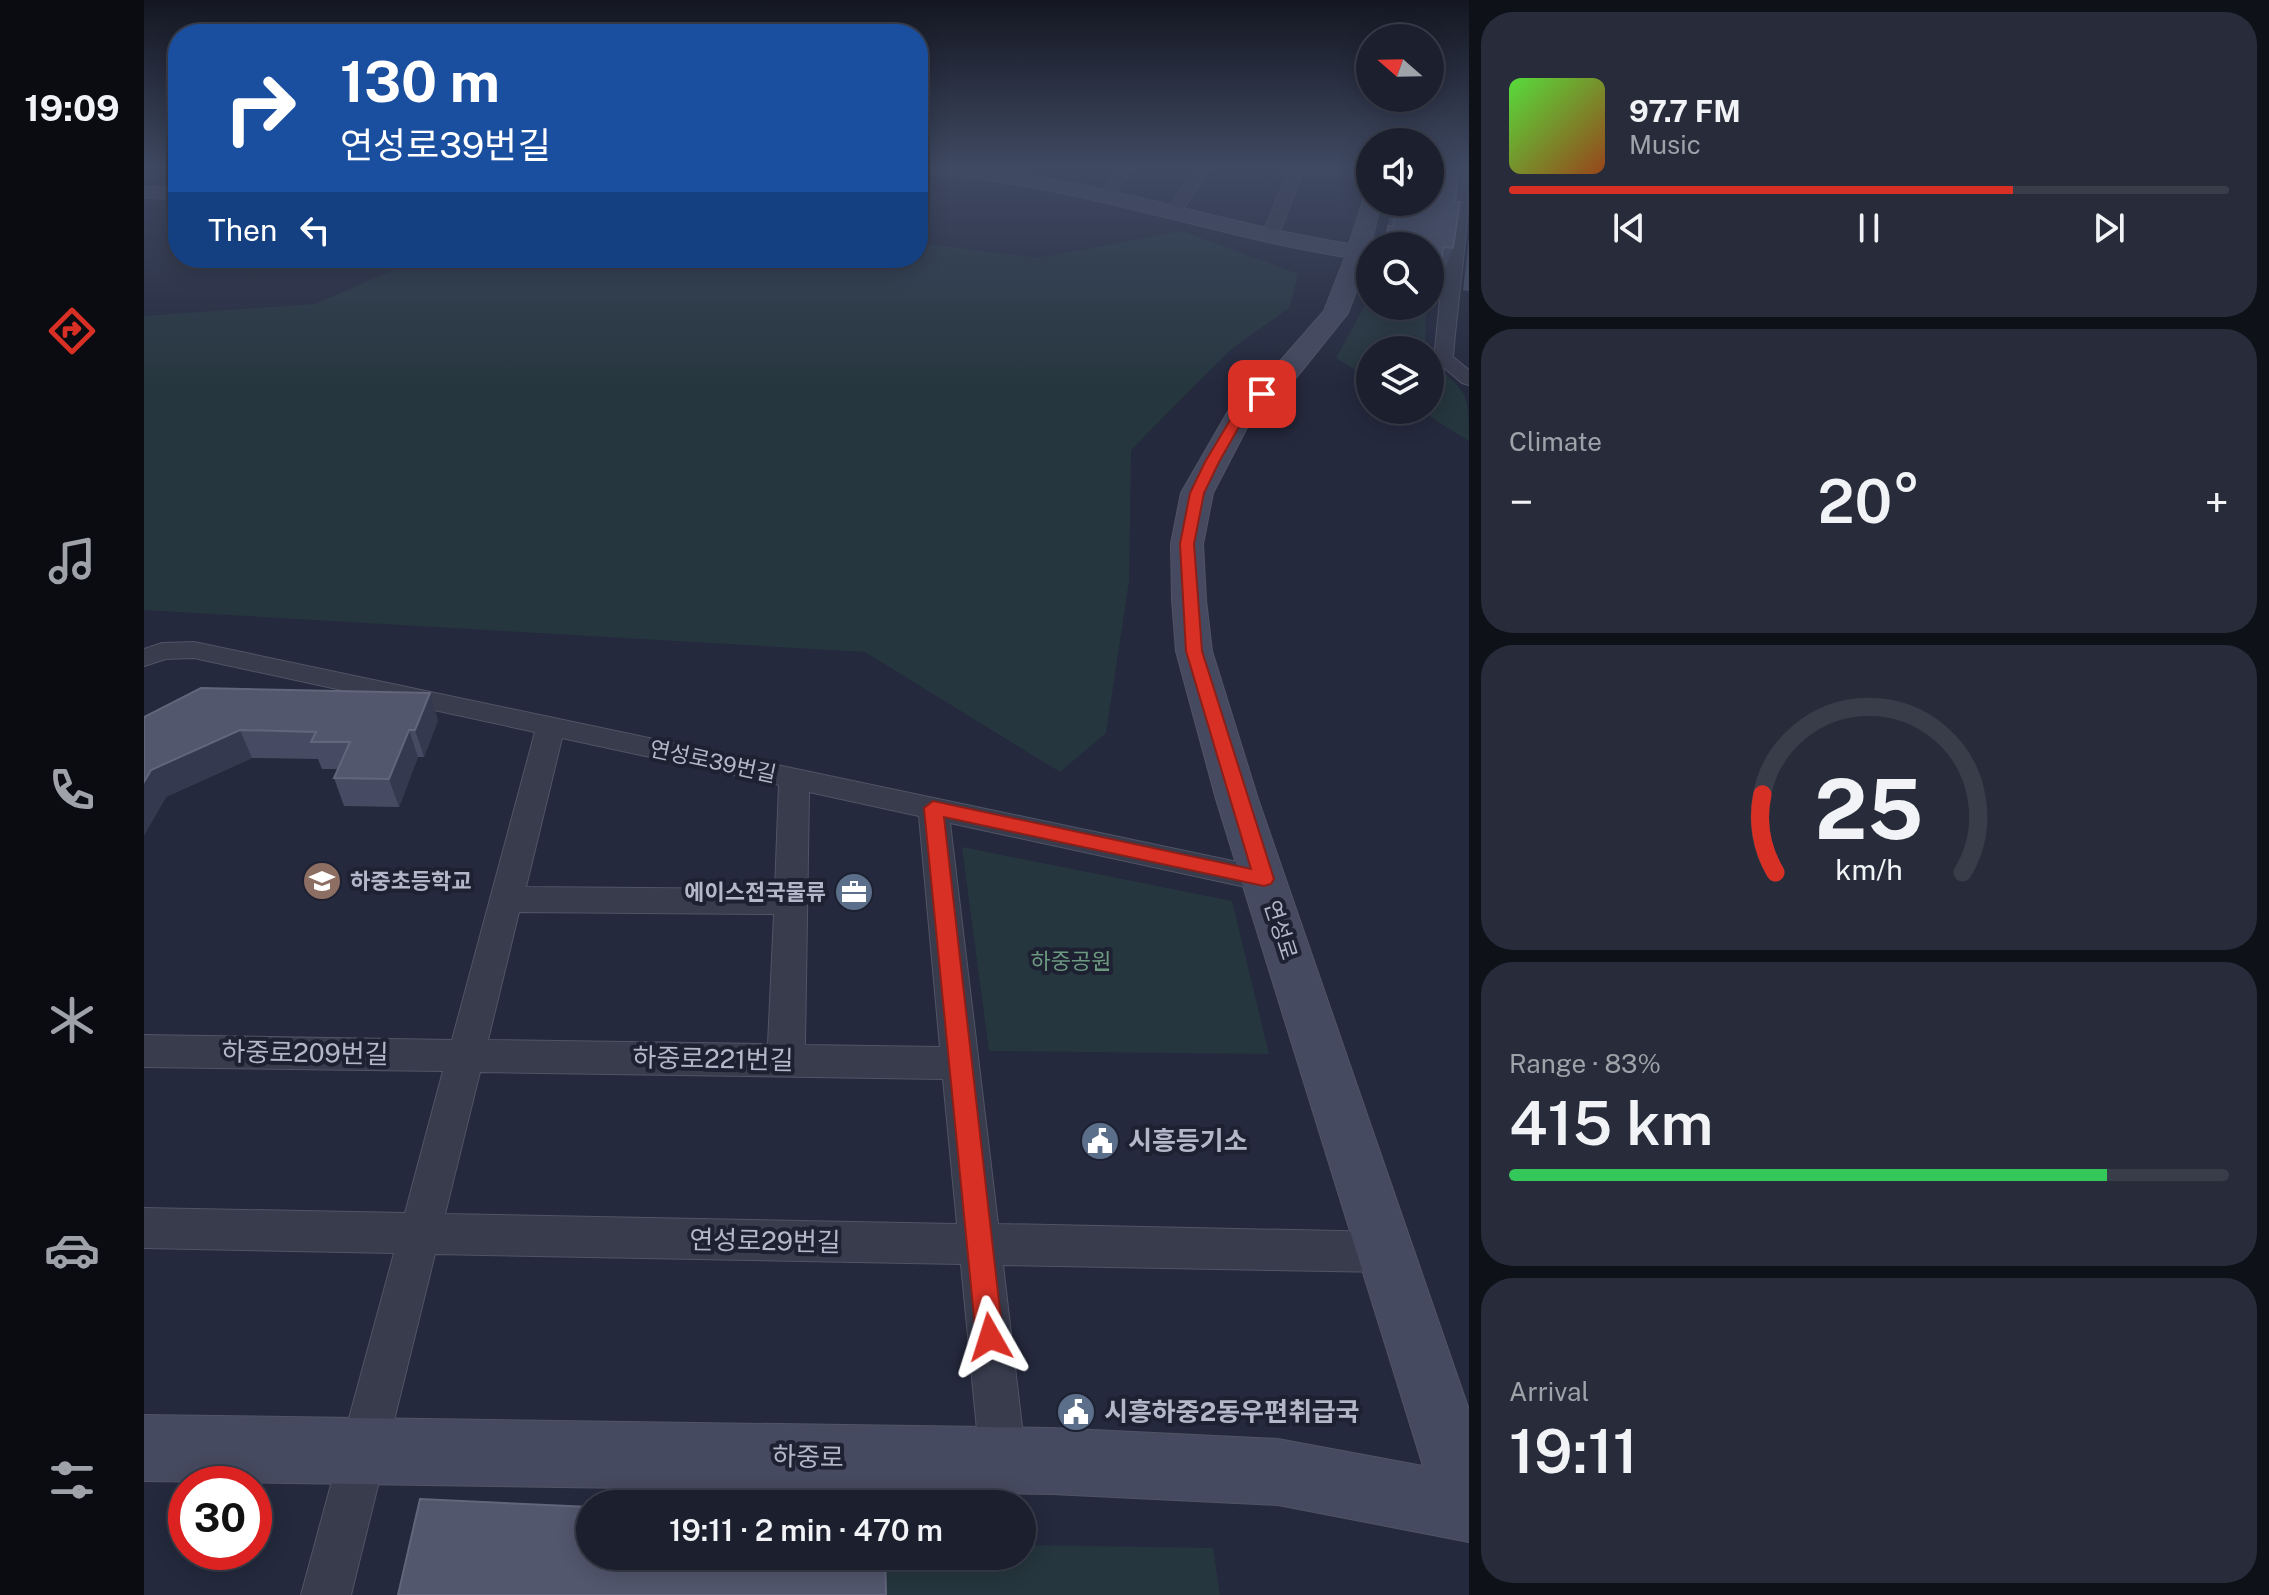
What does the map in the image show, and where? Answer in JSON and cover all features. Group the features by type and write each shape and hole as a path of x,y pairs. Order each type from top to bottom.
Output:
{"street":[{"path":"1283,240 1356,253"},
{"path":"1463,240 1443,359 1469,379"},
{"name":"연성로","path":"1356,269 1336,313 1285,373 1240,414 1197,493 1187,544 1194,651 1264,879 1469,1508"},
{"name":"연성로39번길","path":"153,654 194,650 1264,879"},
{"path":"326,1595 551,726"},
{"path":"786,1060 794,778"},
{"path":"933,808 1003,1461"},
{"path":"507,899 791,902"},
{"name":"하중로209번길","path":"144,1051 466,1055"},
{"name":"하중로221번길","path":"466,1055 960,1063"},
{"name":"연성로29번길","path":"144,1228 1386,1252"},
{"name":"하중로","path":"144,1448 1003,1461 1278,1472 1469,1508"}],"green space":[{"path":"1132,240 1207,240 1298,274 1289,308 1230,350 1131,450 1129,581 1106,733 1060,772 865,652 144,610 144,316 315,304 398,268 928,268 928,244 1038,258"},
{"path":"1357,320 1426,320 1425,336 1356,336 1356,370 1336,358"},
{"path":"1444,373 1459,387 1467,403 1469,441 1442,424 1444,424"},
{"name":"하중공원","path":"962,847 1232,901 1269,1054 989,1051"},
{"path":"1036,1545 1213,1548 1220,1595 882,1595 881,1570 1036,1570"}],"building":[{"path":"1444,240 1454,240 1453,248 1444,247"},
{"path":"201,688 430,693 415,730 409,730 389,779 334,778 350,742 311,742 316,732 240,730 151,770 144,782 144,717"},
{"path":"420,1499 576,1506 576,1570 885,1570 886,1595 398,1595"}],"place":[{"name":"하중초등학교","path":"322,881"},
{"name":"에이스전국물류","path":"854,892"},
{"name":"시흥등기소","path":"1100,1141"},
{"name":"시흥하중2동우편취급국","path":"1076,1412"}],"route":[{"path":"990,1337 933,808 1264,879 1194,651 1187,544 1197,493 1212,462 1240,414 1262,394"}]}
